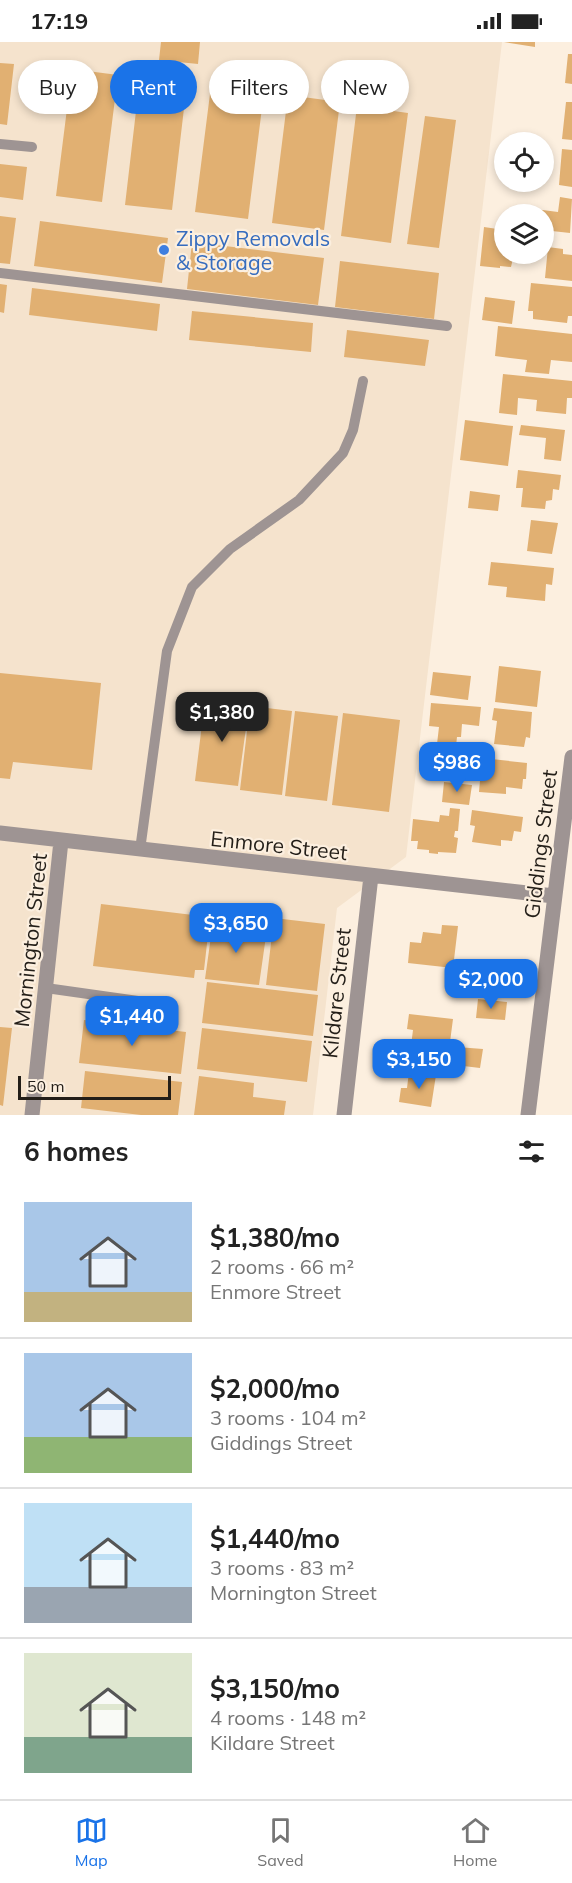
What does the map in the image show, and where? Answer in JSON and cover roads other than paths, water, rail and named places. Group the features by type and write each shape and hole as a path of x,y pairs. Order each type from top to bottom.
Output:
{"street":[{"name":"Giddings Street","path":"528,1115 572,757"},
{"name":"Enmore Street","path":"0,833 554,896"},
{"name":"Mornington Street","path":"32,1115 61,841"},
{"name":"Kildare Street","path":"344,1115 371,876"}],"lane":[{"path":"0,144 32,147"},
{"path":"0,273 447,326"},
{"path":"140,850 167,651 192,587 230,549 299,500 343,453 352,430 363,381"},
{"path":"46,988 159,1004"}],"place":[{"name":"Zippy Removals & Storage","path":"164,250"}]}
